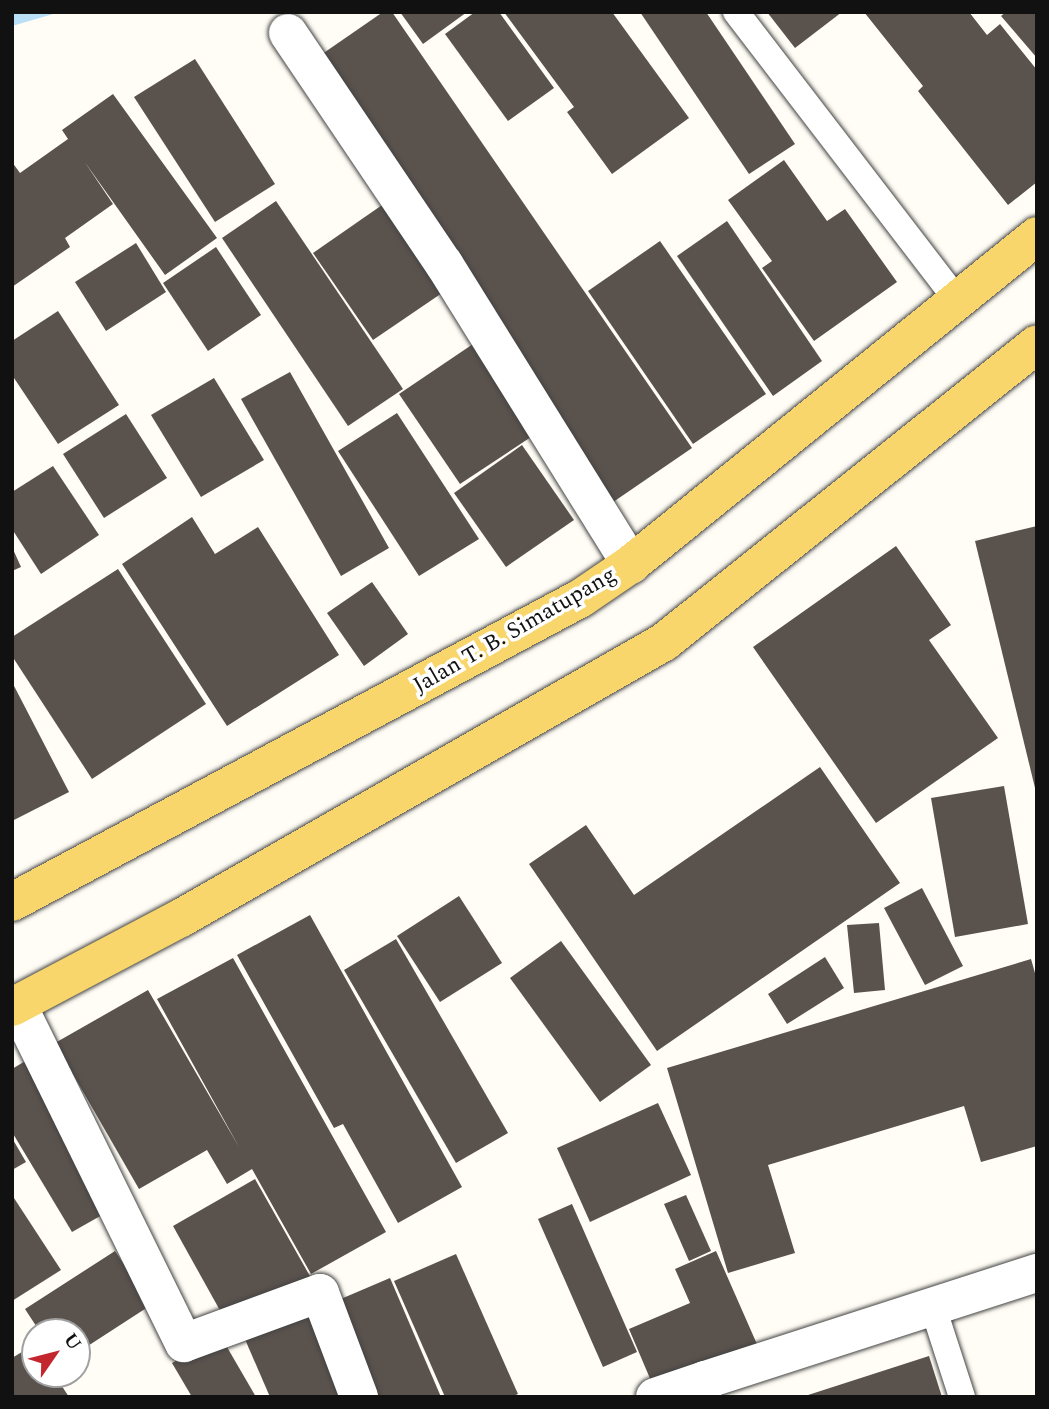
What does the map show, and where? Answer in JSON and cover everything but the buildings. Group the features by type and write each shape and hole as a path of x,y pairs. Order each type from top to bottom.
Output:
{"main road":[{"name":"Jalan T. B. Simatupang","path":"12,902 580,598 631,564 959,303 1037,236"},
{"path":"15,1005 181,918 664,642 1037,344"}],"street":[{"path":"288,33 444,264 631,564"},
{"path":"15,1005 184,1343 320,1293 359,1397"},
{"path":"654,1397 703,1389 932,1304 1037,1273"}],"lane":[{"path":"736,12 959,303"},
{"path":"932,1304 962,1397"}],"water":[{"path":"12,12 60,12 12,26"}]}
